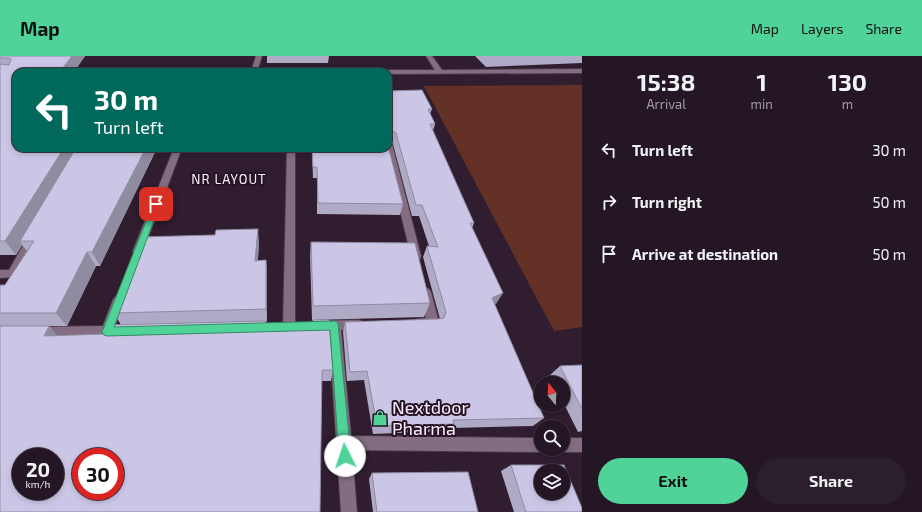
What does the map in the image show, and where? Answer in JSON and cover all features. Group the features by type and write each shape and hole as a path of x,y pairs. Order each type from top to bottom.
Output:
{"street":[{"path":"255,68 259,56"},
{"path":"429,56 440,72"},
{"path":"392,72 582,71"},
{"path":"136,258 176,152"},
{"path":"289,327 291,152"},
{"path":"390,152 419,268"},
{"path":"0,274 12,274 38,227"},
{"path":"410,323 433,323 423,284"},
{"path":"107,332 124,288"},
{"path":"274,327 372,324"},
{"path":"335,326 349,512"},
{"path":"31,332 130,331"},
{"path":"344,443 534,444"},
{"path":"570,445 582,445"}],"shaded area":[{"path":"582,85 582,327 554,331 424,86"}],"building":[{"path":"0,56 72,56 63,68 12,68 12,152 61,152 5,241 0,241 0,64 9,65 11,59 0,58"},
{"path":"422,90 432,109 428,109 435,124 430,124 474,223 470,223 503,293 492,298 534,395 534,412 541,412 544,418 453,420 454,424 377,426 367,371 350,372 345,322 438,319 444,318 446,312 427,246 438,247 422,205 416,205 396,133 392,131 392,91"},
{"path":"74,152 144,152 92,252 87,252 56,313 0,313 0,285 5,285 34,241 20,241"},
{"path":"312,152 390,152 403,204 318,203 317,167 313,167"},
{"path":"258,229 255,261 266,260 266,309 114,313 126,272 140,237 215,235 216,230"},
{"path":"311,242 415,243 430,303 313,306"},
{"path":"313,320 329,320 333,370 322,370 320,512 0,512 0,326 49,326 44,336 106,334 109,325 266,321 266,324 313,323"},
{"path":"582,365 582,409 570,386 570,376 565,376 560,366"},
{"path":"511,465 534,465 534,500 570,500 570,479 582,508 582,512 526,512"},
{"path":"468,472 478,512 377,512 372,473"}],"place":[{"name":"Nextdoor Pharma","path":"380,418"}],"district":[{"name":"NR LAYOUT","path":"229,179"}],"route":[{"path":"156,204 107,332 335,326 345,456"}]}
